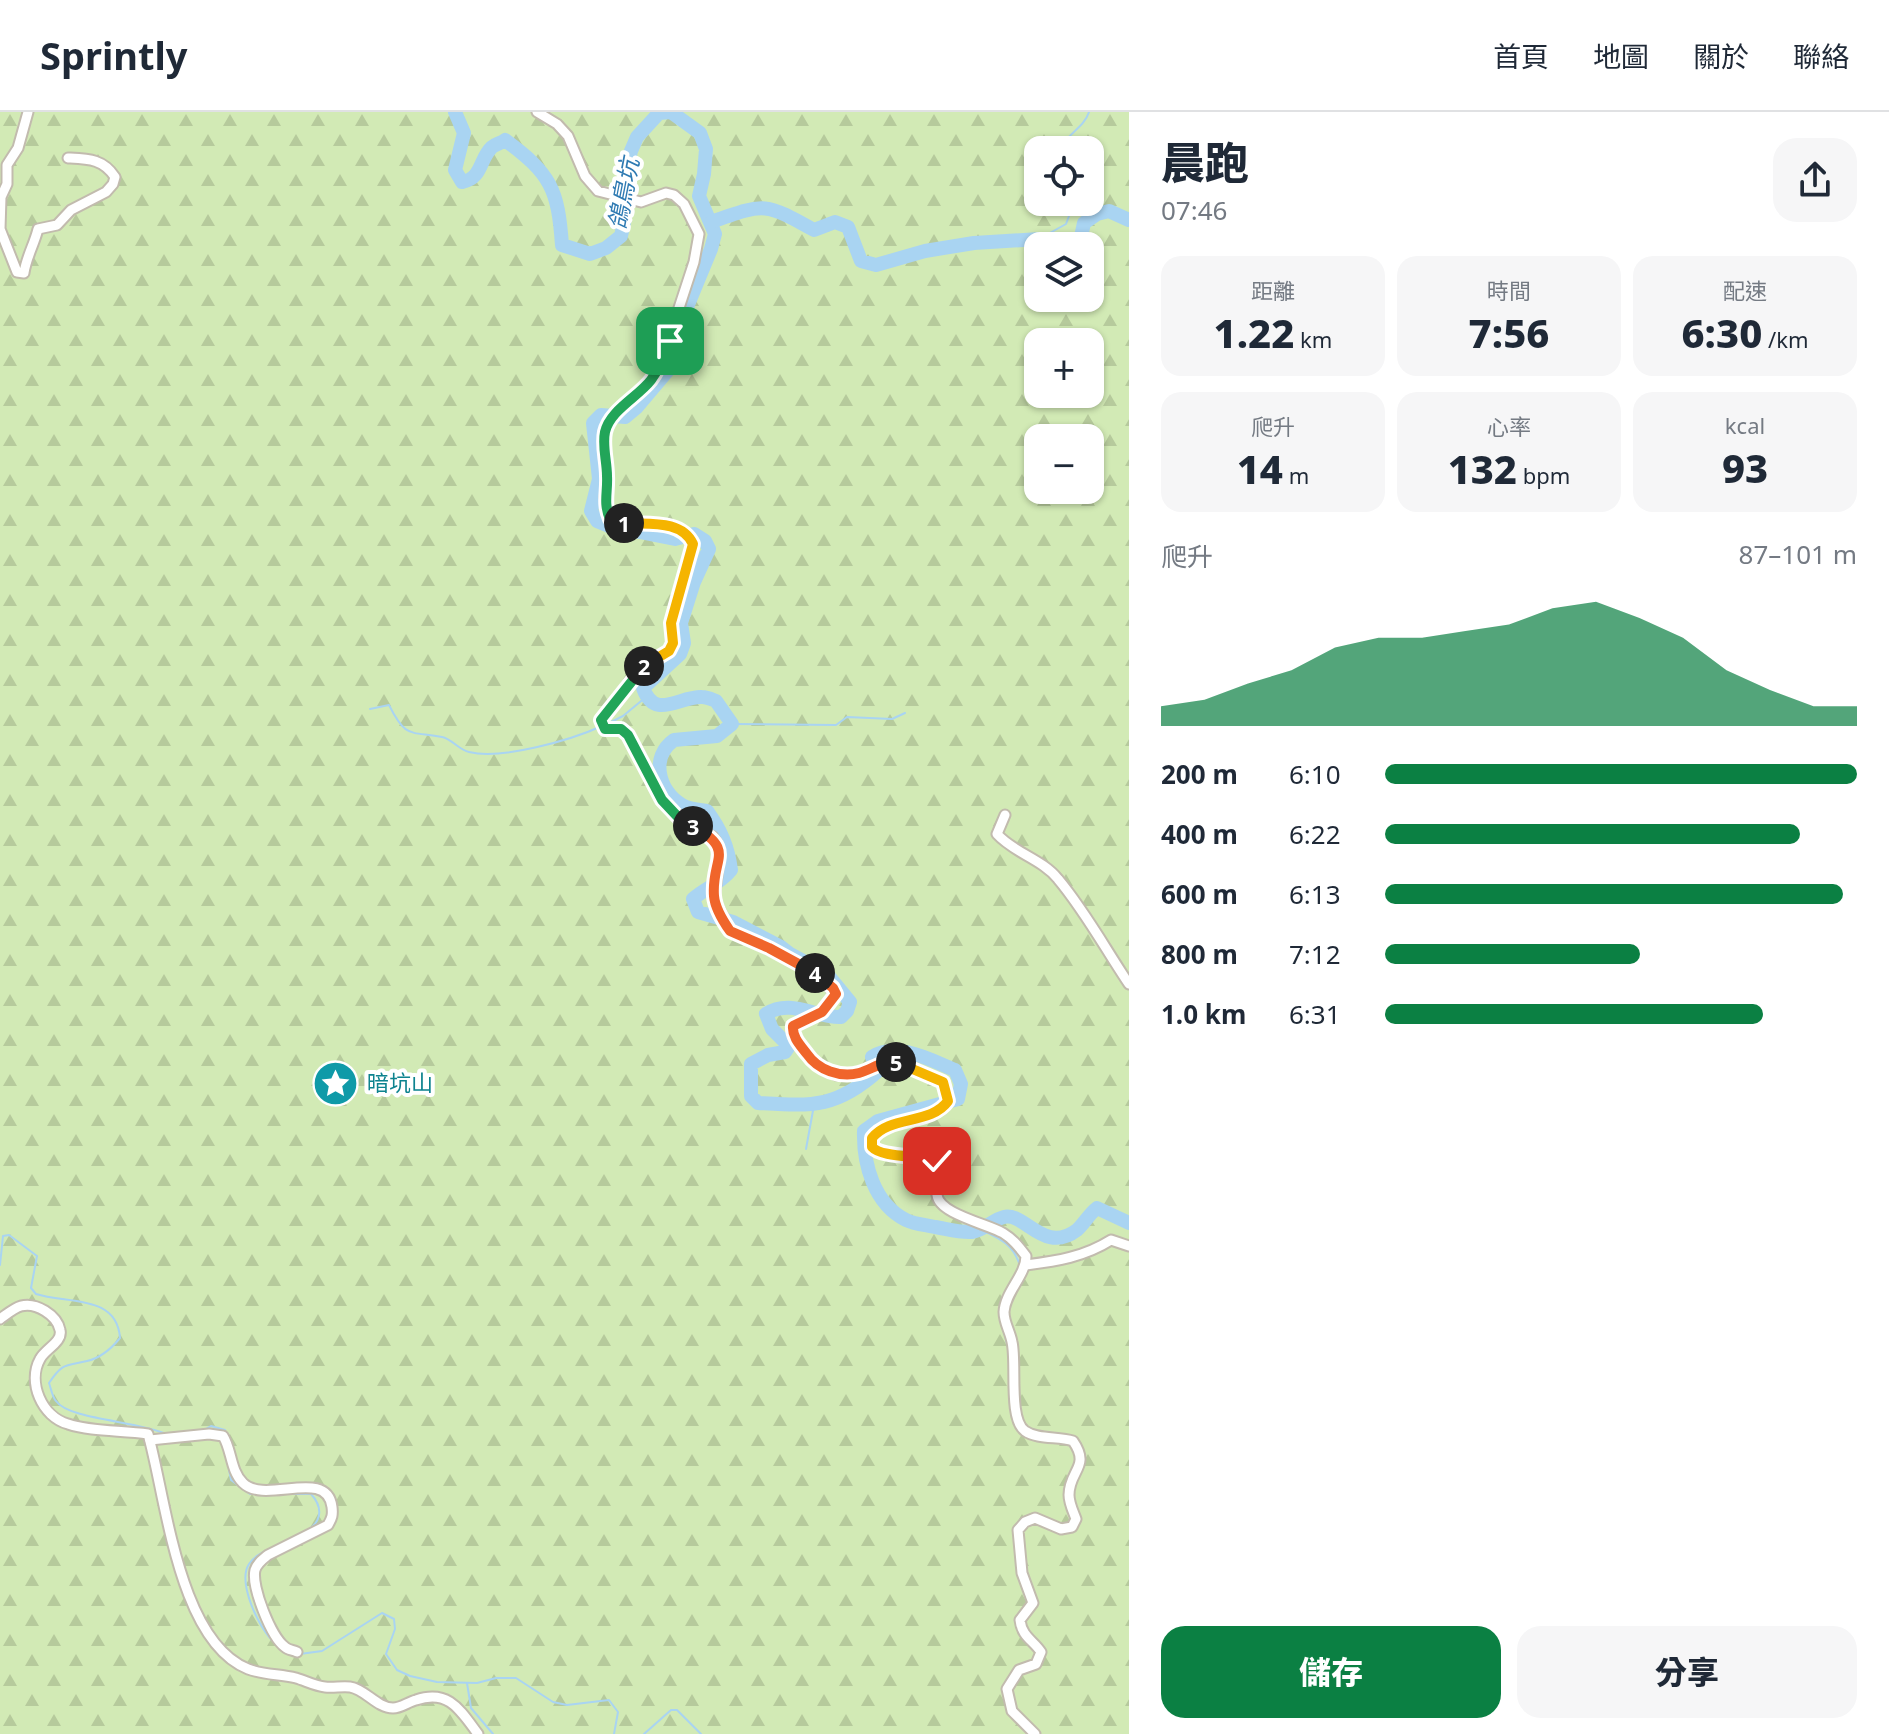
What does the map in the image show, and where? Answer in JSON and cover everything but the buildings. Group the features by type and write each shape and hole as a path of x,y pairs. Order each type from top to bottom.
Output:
{"street":[{"path":"28,112 18,148 7,165 7,184 1,197 0,229 17,272 24,273 25,261 33,250 38,229 57,225 71,210 100,196 113,184 115,177 107,166 87,159 68,158"},
{"path":"537,112 557,124 568,136 591,186 598,191 641,202 666,193 674,195 684,204 699,234 694,262 660,366 650,382 609,422 604,439 608,479 605,497 610,519 620,523 673,526 690,539 671,623 673,643 669,651 646,664 601,720 605,729 621,729 628,735 652,783 671,811 713,837 717,843 719,861 714,899 730,931 812,970 833,988 836,994 820,1013 793,1026 793,1035 811,1060 836,1075 859,1073 882,1062 895,1061 943,1082 948,1101 942,1110 882,1128 872,1138 872,1147 880,1154 915,1155 937,1161 943,1169 937,1192 941,1204 1013,1240 1026,1256 1026,1265 1004,1310 1012,1342 1016,1417 1022,1430 1032,1435 1073,1441 1081,1453 1081,1462 1070,1486 1069,1499 1076,1519 1072,1527 1061,1529 1035,1518 1025,1522 1018,1530 1022,1573 1033,1603 1020,1620 1020,1626 1023,1635 1041,1652 1036,1664 1019,1670 1007,1689 1007,1695 1012,1711 1035,1734"},
{"path":"1005,815 997,834 1005,843 1028,855 1057,877 1129,984"},
{"path":"1026,1265 1091,1253 1111,1240 1129,1246"},
{"path":"0,1319 18,1307 30,1305 54,1318 61,1331 60,1339 41,1357 34,1381 35,1392 53,1415 65,1424 148,1434 184,1586 212,1638 229,1656 245,1668 270,1675 293,1677 323,1687 353,1687 387,1708 398,1708 428,1696 440,1696 460,1709 478,1734"},
{"path":"150,1440 202,1434 225,1438 233,1469 251,1488 268,1491 317,1488 327,1494 333,1517 328,1525 268,1555 255,1570 260,1602 275,1634 285,1647 297,1652"}],"green space":[{"path":"0,112 1129,112 1129,1734 0,1734"}],"waterway":[{"path":"455,112 464,133 455,170 462,182 474,177 492,147 505,140 533,163 549,184 558,210 562,245 590,254 606,248 621,236 631,151 637,137 659,113 671,112 700,133 706,149 699,196 715,234 711,249 687,307 670,368 625,417 601,415 593,423 599,479 591,511 597,521 609,526 675,539 694,534 705,541 709,549 681,623 684,643 680,654 643,688 648,698 661,705 704,697 716,701 732,724 717,736 674,740 666,747 660,764 660,774 667,791 685,806 707,811 720,832 728,854 731,870 693,899 698,912 733,922 827,974 850,1002 841,1017 794,1008 766,1014 772,1029 789,1046 785,1052 768,1055 751,1064 751,1096 758,1103 793,1105 822,1102 849,1092 879,1070 872,1057 892,1051 925,1057 955,1070 961,1084 958,1099 878,1121 864,1131 868,1169 878,1194 895,1213 913,1222 967,1232 981,1229 1000,1218 1012,1217 1045,1236 1055,1238 1077,1230 1097,1208 1129,1223"},
{"path":"1070,136 1089,112"},
{"name":"鴿鳥坑","path":"711,222 743,211 764,208 784,214 814,230 835,222 848,227 861,261 876,265 925,251 974,243 1024,240"},
{"name":"鴿鳥坑","path":"1082,232 1084,223 1097,214 1109,211 1129,220"},
{"path":"1052,232 1066,224 1069,216"},
{"path":"607,724 623,716 646,697"},
{"path":"370,709 389,705 400,724 410,732 442,737 465,751 483,754 536,747 602,726"},
{"path":"732,724 836,725 847,717 892,719 905,713"},
{"path":"806,1149 814,1105"},
{"path":"982,1230 1006,1244 1017,1259 1020,1266 1009,1285"},
{"path":"0,1265 3,1236 9,1235 37,1256 31,1288 36,1294 100,1307 117,1324 120,1338 109,1349 92,1360 65,1366 54,1376 49,1383 56,1401 75,1412 166,1434"},
{"path":"1002,1326 1007,1343"},
{"path":"204,1430 211,1426 225,1430 225,1433"},
{"path":"227,1459 231,1480 250,1494 263,1494"},
{"path":"277,1494 311,1494 319,1513 308,1530"},
{"path":"270,1549 251,1561 246,1582 256,1616 274,1642"},
{"path":"300,1654 322,1651 382,1613 394,1619 395,1629 386,1654 397,1670 437,1682 477,1683 496,1678 516,1678 553,1702 567,1705 609,1700 618,1712 614,1734"},
{"path":"467,1683 471,1708 493,1734"},
{"path":"644,1734 671,1710 677,1710 701,1734"}],"place":[{"name":"暗坑山","path":"336,1083"}],"route":[{"path":"670,341 650,382 617,413 606,428 606,510 610,519 620,523 681,529 693,544 675,605 671,623 673,643 669,651 646,664 601,720 605,729 621,729 628,735 652,783 671,811 713,837 717,843 719,861 714,899 730,931 812,970 833,988 836,994 822,1012 800,1021 792,1029 811,1060 836,1075 859,1073 882,1062 895,1061 943,1082 948,1101 942,1110 882,1128 872,1138 872,1147 880,1154 915,1155 937,1161"}]}
